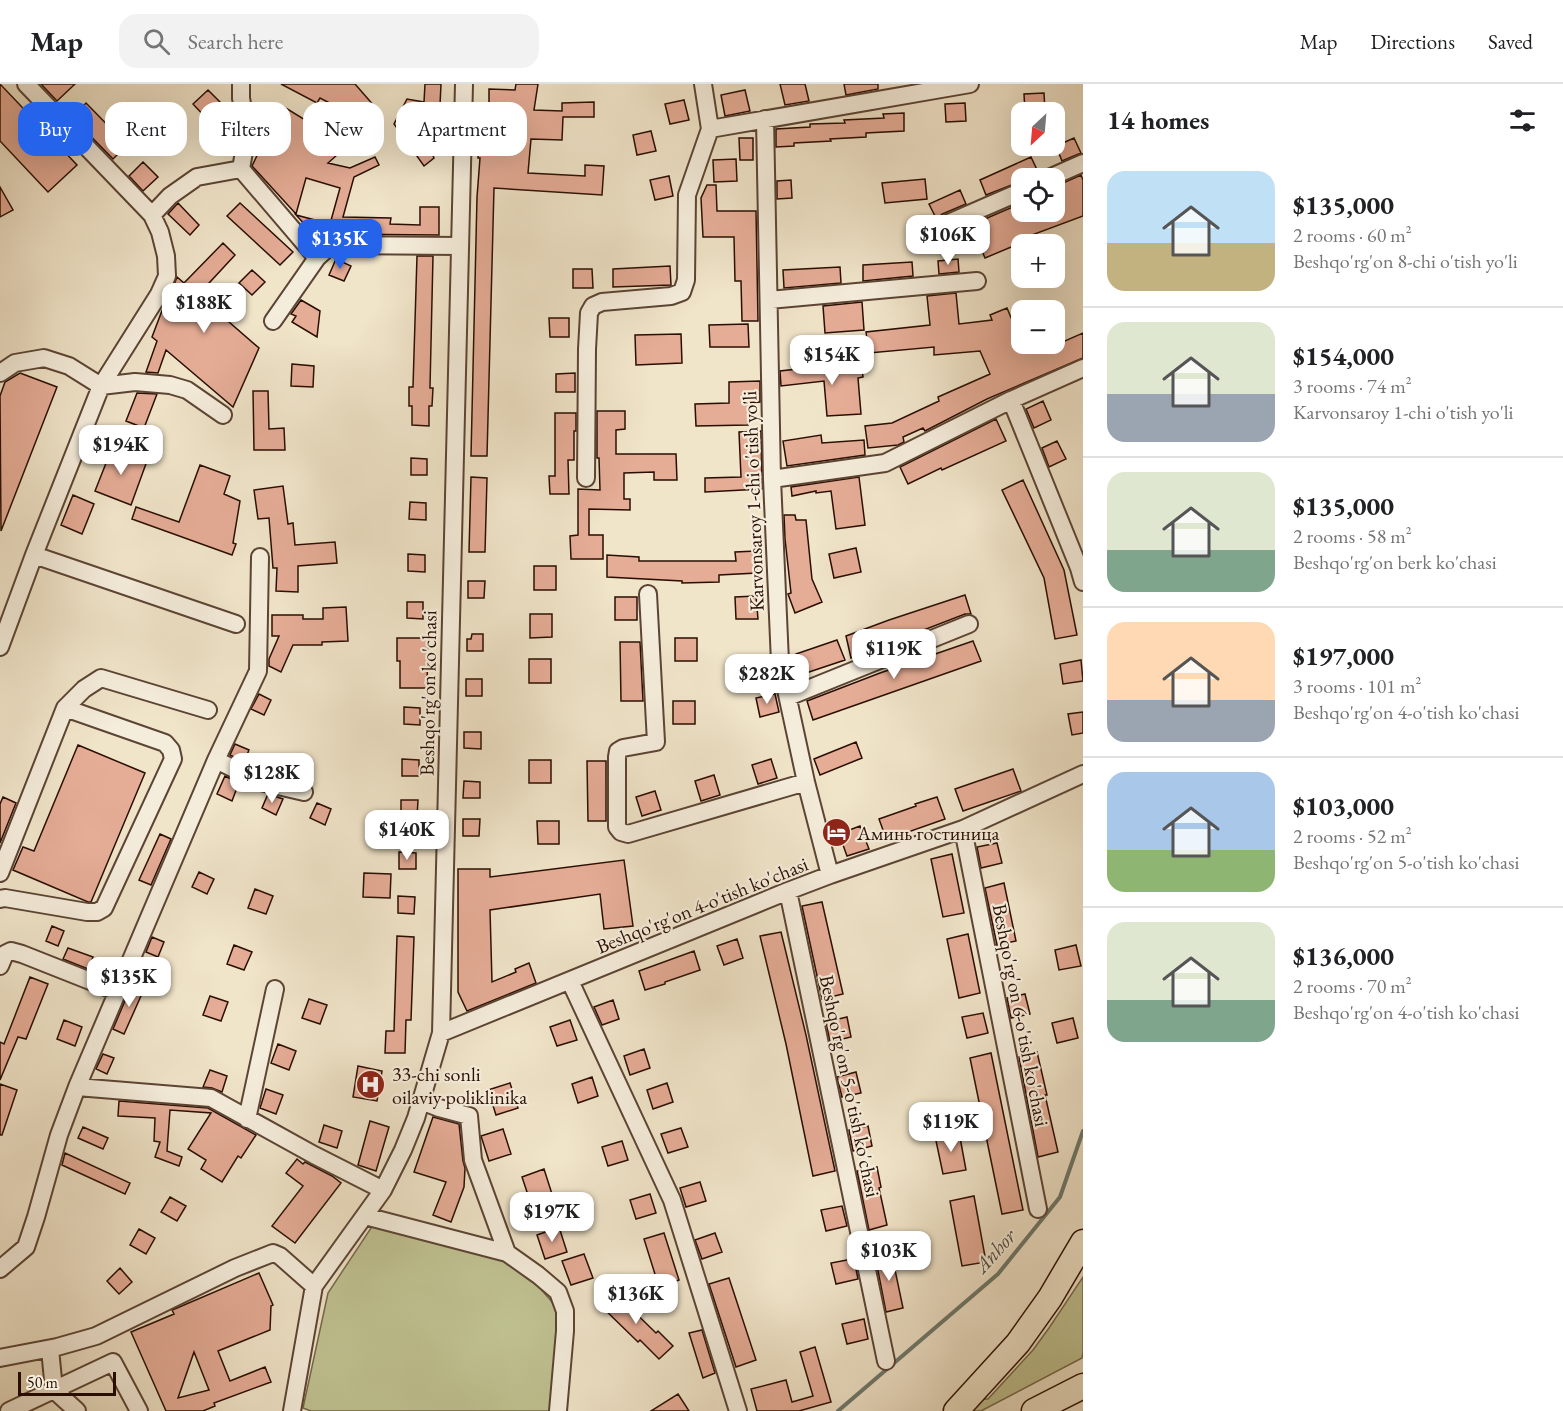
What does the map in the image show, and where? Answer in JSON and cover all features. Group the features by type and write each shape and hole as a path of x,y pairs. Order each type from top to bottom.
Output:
{"highway":[{"path":"957,1411 1018,1343 1050,1298 1083,1242"},
{"path":"1034,1411 1083,1386"}],"street":[{"path":"1,641 101,386 159,294 167,276 166,256 160,232 152,215 26,84"},
{"path":"227,84 241,91 247,134 241,169"},
{"name":"Beshqo'rg'on ko'chasi","path":"292,1411 314,1286 365,1216 403,1150 416,1118 441,1033 464,84"},
{"path":"585,478 589,314 593,306 602,302 671,296 682,292 686,280 687,195 710,129 703,84"},
{"path":"710,129 970,84"},
{"name":"Karvonsaroy 1-chi o'tish yo'li","path":"765,120 772,479 780,662 806,782 830,875"},
{"path":"1065,171 1083,164"},
{"path":"152,215 170,196 197,177 241,169"},
{"path":"241,169 317,258"},
{"path":"946,224 1011,196"},
{"path":"273,321 317,258 331,245 460,246"},
{"path":"769,300 977,281"},
{"path":"0,373 15,363 44,358 69,366 101,386 135,382 187,390 223,415"},
{"path":"772,479 885,463 1011,400 1083,368"},
{"path":"1011,400 1082,572"},
{"path":"34,555 236,624"},
{"path":"0,1269 26,1247 58,1135 77,1087 216,760 258,670 260,557"},
{"path":"648,594 656,742 618,751 617,826 621,832 628,834 806,782"},
{"path":"788,697 969,624"},
{"path":"0,873 65,708 84,689 101,678 208,710"},
{"path":"0,899 87,912 97,912 104,908 173,759 171,750 165,743 65,708"},
{"path":"216,760 261,782 304,792"},
{"name":"Beshqo'rg'on 4-o'tish ko'chasi","path":"441,1033 788,891 963,829 1083,774"},
{"name":"Beshqo'rg'on 6-o'tish ko'chasi","path":"963,829 1038,1209"},
{"name":"Beshqo'rg'on 5-o'tish ko'chasi","path":"788,891 886,1361"},
{"path":"0,966 5,954 11,951 118,992"},
{"path":"570,981 672,1200 738,1411"},
{"path":"247,1119 275,990"},
{"path":"77,1087 211,1098 382,1190"},
{"path":"421,1101 469,1116 472,1161 507,1253"},
{"path":"365,1216 507,1253 558,1292 565,1311 558,1411"},
{"path":"0,1359 50,1349 96,1336 235,1268 273,1253 280,1256 314,1286"},
{"path":"50,1349 54,1390 77,1411"},
{"path":"9,1411 113,1362 139,1411"}],"green space":[{"path":"373,1225 504,1259 525,1271 559,1310 557,1378 550,1411 311,1411 303,1408 328,1293"},
{"path":"1083,1277 1082,1358 981,1411 971,1411 983,1399 988,1399 1033,1350"}],"building":[{"path":"0,84 18,103 18,156 68,156 77,165 48,192 0,141"},
{"path":"41,84 75,84 57,101"},
{"path":"281,84 355,84 371,102 328,102 320,98 315,102"},
{"path":"425,84 441,84 440,102 424,102"},
{"path":"516,84 538,84 534,110 562,111 562,103 594,102 594,117 563,117 562,140 531,139 528,173 585,176 585,165 604,166 602,195 494,188 487,456 471,456 477,197 480,158 478,156 527,156 527,102 489,102 489,89 515,90"},
{"path":"780,84 805,84 809,101 785,105"},
{"path":"844,84 878,84 878,89 846,95"},
{"path":"208,90 220,102 199,102 199,110 193,104"},
{"path":"745,90 750,111 725,116 721,95"},
{"path":"1044,93 1044,102 1024,102 1024,94"},
{"path":"407,99 424,102 405,102"},
{"path":"684,100 689,120 670,124 665,104"},
{"path":"965,103 966,121 946,122 945,104"},
{"path":"93,110 105,122 105,151 93,139"},
{"path":"291,111 303,119 303,156 336,156 328,163 350,168 375,157 379,165 354,177 343,217 391,218 390,224 420,225 420,207 439,207 439,235 331,234 327,236 312,232 296,215 330,224 340,188 306,178 296,214 252,166 257,156 291,156"},
{"path":"904,113 904,131 866,133 866,137 794,143 794,146 776,147 776,129 810,127 810,124 845,123 844,120 884,118 883,114"},
{"path":"651,131 656,151 637,155 633,135"},
{"path":"739,138 753,138 753,160 740,160"},
{"path":"1074,138 1081,153 1062,161 1060,156 1065,156 1065,142"},
{"path":"417,156 433,156 434,158 424,166"},
{"path":"1031,157 1036,168 1011,168 1011,185 986,195 980,180"},
{"path":"736,159 737,181 714,182 713,160"},
{"path":"143,162 158,177 143,191 129,176"},
{"path":"1081,175 1083,216 1034,234 1011,234 1011,247 985,258 971,225 1011,208 1011,222 1065,222 1065,182"},
{"path":"669,176 673,196 655,200 650,180"},
{"path":"925,179 927,199 885,203 882,183"},
{"path":"791,180 792,198 777,199 777,181"},
{"path":"707,185 716,185 717,211 756,211 758,321 742,321 741,281 735,281 734,237 703,237 701,198"},
{"path":"0,187 13,210 0,217"},
{"path":"960,190 966,204 942,214 937,220 929,204"},
{"path":"178,203 199,225 190,235 168,214"},
{"path":"240,203 293,252 280,265 227,216"},
{"path":"223,243 235,255 198,295 259,348 233,407 166,350 158,373 146,372 157,341 152,337 177,277 184,283"},
{"path":"417,256 433,256 430,388 433,388 432,406 429,406 429,426 412,425 412,406 409,406 409,387 413,387"},
{"path":"336,259 351,266 344,281 329,275"},
{"path":"958,259 959,272 939,274 938,261"},
{"path":"912,262 913,276 863,281 863,265"},
{"path":"670,266 671,285 613,287 613,269"},
{"path":"840,267 841,283 784,288 783,270"},
{"path":"573,269 592,269 593,288 573,288"},
{"path":"252,270 265,282 252,295 239,283"},
{"path":"956,293 959,324 992,320 990,315 1007,308 1011,318 1011,354 1065,354 1065,341 1083,333 1083,358 987,399 925,431 923,428 903,437 904,442 898,445 868,448 865,426 892,423 939,401 938,397 990,374 980,351 934,355 934,347 869,353 866,332 930,325 927,296"},
{"path":"301,300 320,311 317,337 292,322 296,316 291,314"},
{"path":"862,302 864,330 825,333 823,306"},
{"path":"549,318 569,318 569,337 550,337"},
{"path":"748,324 749,347 710,347 709,325"},
{"path":"681,334 682,363 636,365 635,335"},
{"path":"861,362 863,377 858,378 861,414 827,416 824,381 781,386 780,371"},
{"path":"292,364 314,366 313,387 291,386"},
{"path":"20,373 57,387 1,531 0,396 5,382"},
{"path":"575,373 575,392 556,392 556,374"},
{"path":"760,381 760,402 748,403 748,425 696,426 695,404 729,403 729,382"},
{"path":"253,391 268,391 269,429 284,428 285,450 254,450"},
{"path":"137,393 157,394 144,428 126,421"},
{"path":"1043,401 1051,420 1034,428 1026,409"},
{"path":"597,411 625,411 625,429 616,430 616,454 676,454 677,480 654,480 654,472 624,473 624,499 630,499 630,510 589,509 589,535 603,535 603,559 571,559 570,536 578,535 578,489 600,490"},
{"path":"555,413 576,413 574,460 568,460 569,494 550,494 549,476 555,476"},
{"path":"996,419 1006,441 908,484 900,467"},
{"path":"761,431 762,489 705,492 705,478 741,477 739,432"},
{"path":"821,435 822,443 864,440 865,455 787,466 783,441"},
{"path":"1057,441 1066,459 1049,467 1042,448"},
{"path":"112,448 147,461 131,505 95,491"},
{"path":"411,458 427,459 427,475 411,475"},
{"path":"200,465 230,476 224,494 240,501 233,543 236,544 232,555 132,519 136,507 179,522"},
{"path":"471,477 487,478 485,552 469,552"},
{"path":"859,477 865,525 836,529 831,491 816,493 816,491 792,496 791,487"},
{"path":"1023,480 1064,570 1077,635 1055,639 1044,578 1002,490"},
{"path":"283,486 288,524 293,523 295,545 335,542 337,563 298,566 298,592 276,591 277,568 273,568 269,518 258,519 254,490"},
{"path":"73,495 94,504 82,534 61,525"},
{"path":"410,502 426,503 426,520 409,519"},
{"path":"784,515 795,515 796,520 806,520 812,579 822,602 795,613 788,594 791,593"},
{"path":"856,548 861,572 834,578 829,554"},
{"path":"756,551 757,573 719,575 719,582 682,583 682,581 607,577 607,555 639,557 639,561 736,561 735,552"},
{"path":"408,554 425,555 425,572 408,571"},
{"path":"534,566 556,566 556,590 534,590"},
{"path":"468,581 485,581 484,598 468,598"},
{"path":"965,595 971,614 965,614 851,658 846,636"},
{"path":"756,596 758,619 736,619 735,597"},
{"path":"615,597 637,597 637,620 615,620"},
{"path":"407,602 423,602 423,619 407,618"},
{"path":"346,607 348,641 322,642 322,645 293,645 281,672 269,666 269,659 279,636 272,636 272,615 303,615 303,619 323,619 323,608"},
{"path":"530,614 552,614 552,637 530,638"},
{"path":"472,634 483,634 483,651 467,651 467,639 471,639"},
{"path":"397,638 428,638 427,688 400,688"},
{"path":"675,638 697,638 697,661 675,661"},
{"path":"837,640 845,660 803,674 796,654"},
{"path":"973,641 981,661 813,720 807,701"},
{"path":"620,642 640,642 643,701 621,701"},
{"path":"529,659 551,659 551,683 529,683"},
{"path":"1081,660 1083,681 1063,684 1060,664"},
{"path":"466,679 482,679 482,696 466,696"},
{"path":"259,694 271,700 264,715 251,709"},
{"path":"775,694 779,712 760,717 756,698"},
{"path":"673,701 695,701 695,724 673,724"},
{"path":"404,707 420,708 420,725 404,724"},
{"path":"1083,712 1083,733 1072,735 1068,714"},
{"path":"464,732 481,732 481,749 464,748"},
{"path":"856,742 862,758 820,775 814,759"},
{"path":"235,744 249,750 244,762 230,755"},
{"path":"78,745 145,773 91,902 13,870 23,847 34,851"},
{"path":"402,759 419,760 419,776 402,776"},
{"path":"771,759 777,778 758,784 752,765"},
{"path":"529,760 551,760 551,783 529,783"},
{"path":"587,761 606,761 606,821 588,821"},
{"path":"1013,769 1021,791 963,811 955,789"},
{"path":"714,775 720,795 701,801 695,781"},
{"path":"225,776 238,785 232,801 217,794"},
{"path":"464,781 480,782 480,798 463,798"},
{"path":"655,791 661,810 642,816 636,797"},
{"path":"268,794 283,799 276,815 262,808"},
{"path":"3,797 16,803 0,843 0,804"},
{"path":"937,797 945,819 887,841 879,819"},
{"path":"401,800 418,800 417,817 401,816"},
{"path":"317,803 331,809 325,825 310,818"},
{"path":"463,819 480,819 479,836 463,836"},
{"path":"537,821 559,821 559,844 538,844"},
{"path":"860,826 869,849 847,856 839,834"},
{"path":"160,834 171,839 151,885 139,880"},
{"path":"997,843 1002,863 981,868 977,847"},
{"path":"399,852 416,853 416,869 399,869"},
{"path":"952,854 964,913 943,917 931,859"},
{"path":"624,860 633,926 604,929 600,894 490,910 492,982 516,972 515,969 529,963 536,983 467,1011 458,992 458,869 490,869 490,877"},
{"path":"199,872 214,879 207,894 192,887"},
{"path":"364,873 391,874 390,898 363,897"},
{"path":"1004,883 1016,941 997,945 985,888"},
{"path":"255,889 273,896 266,914 248,908"},
{"path":"398,896 415,897 414,914 398,913"},
{"path":"822,902 843,994 822,999 802,906"},
{"path":"52,926 64,931 58,946 46,941"},
{"path":"781,932 835,1171 813,1176 786,1044 760,936"},
{"path":"968,934 980,993 959,998 947,939"},
{"path":"397,936 414,937 411,1020 406,1020 405,1053 385,1053 386,1031 394,1031"},
{"path":"152,937 164,942 158,957 146,952"},
{"path":"737,939 743,958 724,965 717,946"},
{"path":"234,945 252,952 244,970 227,964"},
{"path":"1076,945 1081,966 1059,970 1055,950"},
{"path":"68,948 93,957 88,969 63,959"},
{"path":"694,951 700,970 645,990 639,971"},
{"path":"30,977 48,984 26,1039 18,1037 0,1080 0,1042 4,1044"},
{"path":"133,982 145,987 124,1034 113,1029"},
{"path":"1025,994 1030,1014 1011,1018 1007,998"},
{"path":"210,996 228,1002 221,1021 203,1015"},
{"path":"309,999 327,1005 320,1024 302,1018"},
{"path":"613,1000 619,1019 602,1025 594,1007"},
{"path":"983,1013 988,1033 967,1038 962,1017"},
{"path":"847,1017 851,1037 830,1042 826,1022"},
{"path":"1073,1018 1078,1038 1057,1043 1052,1023"},
{"path":"64,1020 82,1027 75,1046 57,1039"},
{"path":"570,1020 577,1040 557,1046 550,1027"},
{"path":"278,1044 296,1051 289,1070 271,1063"},
{"path":"644,1049 650,1068 630,1075 624,1056"},
{"path":"1037,1052 1058,1152 1038,1157 1019,1057"},
{"path":"991,1053 1023,1210 1002,1214 970,1058"},
{"path":"103,1054 114,1058 107,1074 96,1069"},
{"path":"358,1066 382,1071 377,1101 353,1097"},
{"path":"210,1070 227,1076 222,1092 203,1087"},
{"path":"856,1072 861,1093 842,1097 837,1077"},
{"path":"592,1077 598,1096 578,1103 572,1084"},
{"path":"510,1083 518,1108 496,1115 488,1090"},
{"path":"667,1083 673,1102 653,1109 647,1090"},
{"path":"0,1084 17,1090 2,1135 0,1135"},
{"path":"266,1089 283,1095 276,1114 260,1108"},
{"path":"119,1101 208,1108 256,1135 241,1158 238,1156 222,1182 201,1169 206,1160 188,1149 211,1113 170,1110 167,1151 182,1157 179,1166 155,1157 160,1142 154,1141 155,1118 118,1116"},
{"path":"433,1117 459,1124 465,1168 464,1187 451,1222 433,1215 446,1182 414,1172"},
{"path":"370,1121 389,1127 376,1171 358,1165"},
{"path":"324,1125 342,1131 337,1148 319,1142"},
{"path":"868,1126 872,1146 853,1151 849,1130"},
{"path":"83,1127 108,1138 103,1149 78,1138"},
{"path":"681,1128 688,1147 668,1153 661,1134"},
{"path":"503,1129 511,1154 489,1161 481,1136"},
{"path":"959,1132 966,1170 943,1174 935,1136"},
{"path":"622,1141 628,1160 608,1166 602,1147"},
{"path":"65,1153 130,1183 125,1194 62,1165"},
{"path":"297,1159 303,1164 305,1162 332,1176 341,1183 295,1243 272,1226 303,1186 286,1173"},
{"path":"877,1167 887,1225 869,1230 857,1171"},
{"path":"544,1169 552,1194 530,1201 522,1177"},
{"path":"700,1182 706,1201 686,1207 680,1188"},
{"path":"650,1194 656,1213 636,1219 630,1200"},
{"path":"974,1196 986,1262 962,1266 950,1201"},
{"path":"170,1197 186,1206 177,1221 161,1212"},
{"path":"842,1206 847,1226 826,1231 821,1210"},
{"path":"559,1227 567,1252 545,1259 537,1235"},
{"path":"139,1229 155,1238 146,1254 130,1245"},
{"path":"664,1233 679,1280 659,1287 644,1239"},
{"path":"715,1233 722,1252 702,1259 695,1240"},
{"path":"891,1251 903,1308 886,1312 875,1255"},
{"path":"584,1254 593,1278 571,1285 562,1261"},
{"path":"854,1259 858,1279 836,1284 831,1263"},
{"path":"120,1268 132,1282 119,1294 107,1281"},
{"path":"259,1273 273,1305 271,1306 270,1330 218,1351 230,1381 265,1367 271,1382 214,1403 215,1406 203,1411 166,1411 131,1332 174,1314 172,1310","holes":["194,1352 209,1390 178,1398"]},
{"path":"729,1278 756,1360 736,1367 709,1284"},
{"path":"613,1291 656,1333 658,1331 673,1346 659,1359 599,1304"},
{"path":"864,1319 868,1339 847,1344 842,1324"},
{"path":"702,1330 715,1373 703,1378 689,1333"},
{"path":"815,1347 831,1402 799,1411 757,1411 751,1389 786,1380 792,1402 813,1396 800,1352"},
{"path":"678,1394 689,1411 651,1411"}],"waterway":[{"name":"Anhor","path":"838,1411 998,1274 1060,1197 1083,1131"}],"place":[{"name":"Аминь гостиница","path":"836,833"},
{"name":"33-chi sonli oilaviy poliklinika","path":"371,1085"}]}
